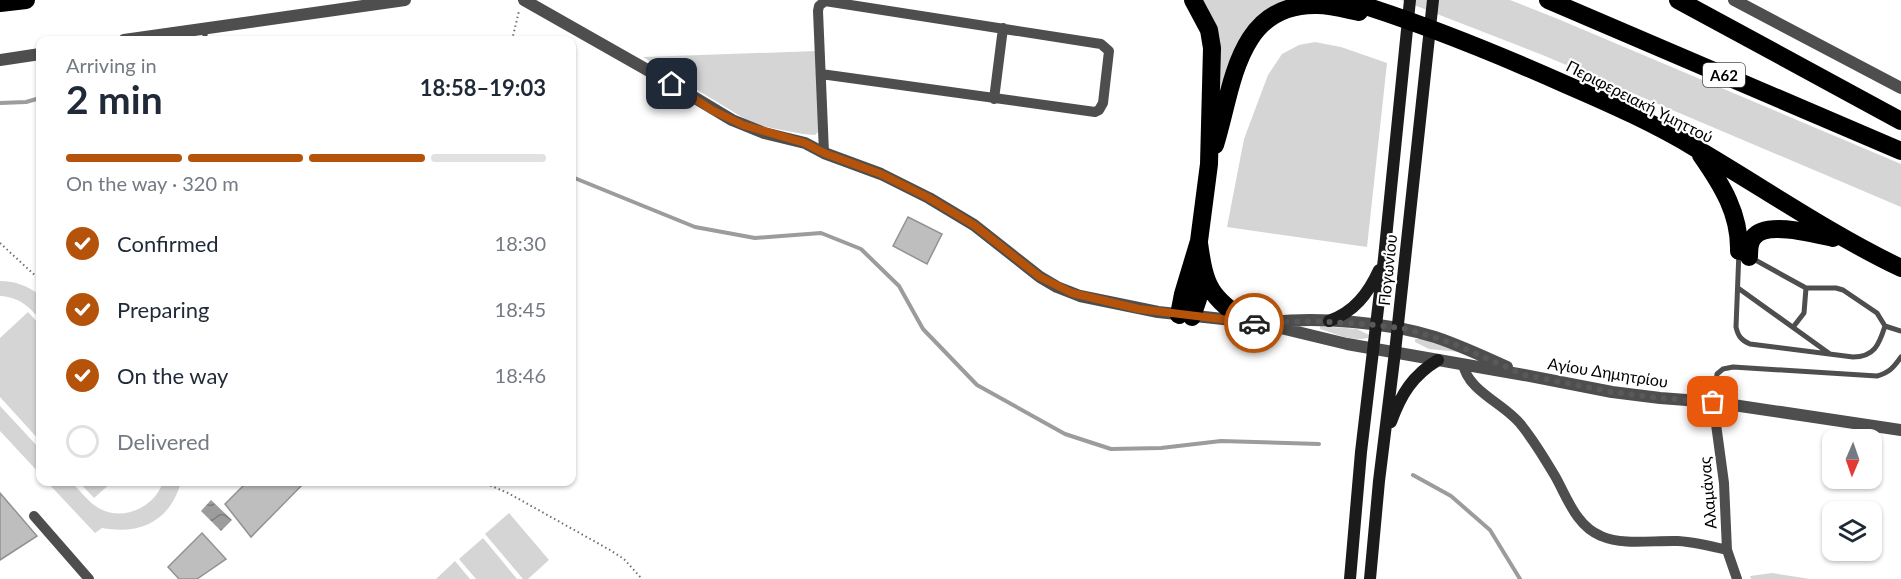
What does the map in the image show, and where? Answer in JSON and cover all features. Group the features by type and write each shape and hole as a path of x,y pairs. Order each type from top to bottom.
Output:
{"highway":[{"path":"0,3 26,0"},
{"path":"1186,316 1183,294 1199,241 1209,164 1212,48 1209,30 1193,0"},
{"name":"Περιφερειακή Υμηττού","path":"1346,0 1525,66 1640,118 1697,149 1770,196 1846,240 1901,268"},
{"name":"Α62","path":"1548,0 1901,151"},
{"path":"1678,0 1901,121"},
{"path":"1209,164 1242,51 1258,28 1270,18 1285,11 1315,4 1410,22"},
{"path":"1697,149 1731,202 1744,254"},
{"path":"1744,254 1752,238 1759,231 1768,229 1784,229 1846,240"},
{"path":"1199,241 1204,275 1212,293 1233,312 1253,323"},
{"path":"1186,316 1201,290 1202,263"}],"main road":[{"name":"Πογωνίου","path":"1350,579 1372,349 1384,258 1410,0"},
{"name":"Πογωνίου","path":"1370,579 1433,0"},
{"path":"1329,321 1346,314 1359,302 1367,292 1384,258"},
{"path":"1383,446 1404,391 1419,373 1438,360"}],"street":[{"path":"178,36 205,34 405,0"},
{"path":"1734,0 1901,88"},
{"path":"820,74 1095,112 1099,110 1102,103 1109,55 1107,48 1101,44 825,1 819,6 818,11 820,74 824,153"},
{"path":"522,5 672,84 732,120 764,133 805,143 824,153 881,174 944,205 974,225 1040,277 1080,296 1112,304 1186,316 1253,323 1334,342 1524,375"},
{"path":"994,99 1003,28"},
{"path":"0,60 36,55"},
{"path":"1253,323 1288,320 1329,321 1397,328 1452,343 1524,375"},
{"path":"1463,364 1472,382 1519,422 1548,464 1573,511 1592,532 1615,540 1677,541 1727,550"},
{"name":"Αγίου Δημητρίου","path":"1524,375 1612,392 1713,402 1901,430"},
{"name":"Αλαμάνας","path":"1713,402 1724,483 1727,550 1737,579"},
{"path":"34,516 89,579"}],"lane":[{"path":"1885,326 1881,338 1871,353 1864,357 1750,344 1742,340 1737,334 1736,327 1738,288 1744,254 1806,288 1843,290 1877,313 1885,326 1901,331"},
{"path":"1738,288 1832,355"},
{"path":"1794,326 1804,313 1806,288"},
{"path":"1713,402 1717,374 1723,369 1733,367 1877,376 1892,369 1901,357"}],"path":[{"path":"513,36 522,5"},
{"path":"0,243 36,276"},
{"path":"491,486 610,550 624,559 642,579"}],"shaded area":[{"path":"1203,0 1303,0 1258,21 1217,115 1220,56 1215,28"},
{"path":"1401,0 1510,0 1558,19 1901,164 1901,207 1545,56"},
{"path":"1315,42 1341,47 1387,63 1367,247 1227,227 1244,139 1268,75 1282,54 1299,45"},
{"path":"817,51 819,131 815,135 755,125 643,57"},
{"path":"0,281 31,289 36,292 36,315 23,303 13,298 0,296"},
{"path":"28,312 36,321 36,437 0,397 0,338"},
{"path":"1320,326 1357,329 1369,335 1368,338 1362,339 1350,338 1320,329"},
{"path":"1415,339 1423,339 1460,352 1429,349 1415,342"},
{"path":"0,406 36,445 36,470 0,431"},
{"path":"51,486 75,486 88,500 104,511 124,513 144,506 152,500 161,486 179,486 170,507 152,522 129,529 102,528 95,533"},
{"path":"83,486 108,486 94,498"},
{"path":"509,513 549,560 528,579 523,579 485,534"},
{"path":"483,538 517,579 476,579 459,559"},
{"path":"455,561 470,579 436,579"},
{"path":"1772,573 1810,579 1751,579 1750,576"}],"water":[{"path":"211,500 232,520 221,531 201,511"}],"building":[{"path":"908,217 942,234 927,264 893,246"},
{"path":"243,486 301,486 251,537 225,504"},
{"path":"0,493 37,536 0,560"},
{"path":"202,533 226,559 197,579 179,579 168,567"}],"waterway":[{"path":"0,103 36,99"},
{"path":"576,179 695,227 755,238 821,233 861,249 899,286 923,329 977,385 1065,434 1111,449 1161,448 1221,441 1319,444"},
{"path":"1413,475 1451,496 1490,530 1520,579"}],"way so far":[{"path":"1254,323 1288,320 1315,321 1407,329 1452,343 1524,375 1612,392 1713,402"}],"route":[{"path":"672,84 712,110 743,125 764,133 805,143 824,153 881,174 929,198 974,225 1040,277 1057,287 1100,301 1139,309 1254,323"}]}
